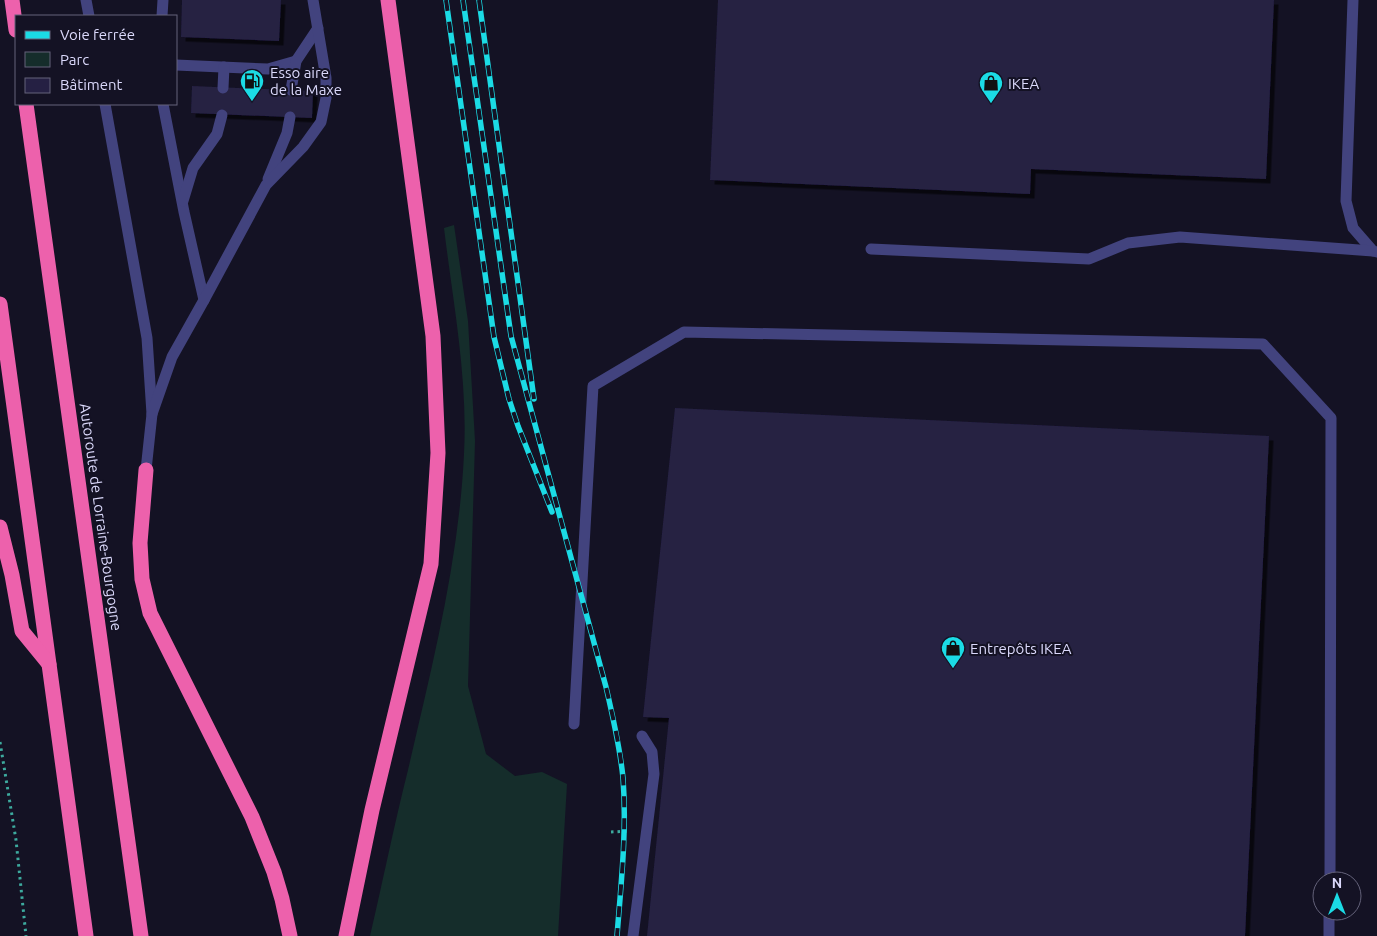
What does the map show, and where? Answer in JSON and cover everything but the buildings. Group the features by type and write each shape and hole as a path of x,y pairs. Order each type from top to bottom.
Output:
{"highway":[{"path":"12,0 15,22"},
{"path":"346,936 372,810 431,564 438,453 433,336 388,0"},
{"name":"Autoroute de Lorraine-Bourgogne","path":"26,105 141,936"},
{"path":"0,304 86,936"},
{"path":"146,470 140,543 142,579 150,613 252,817 274,872 290,936"},
{"path":"0,527 12,575 22,631 49,664"}],"lane":[{"path":"86,0 89,15"},
{"path":"162,15 163,0"},
{"path":"266,185 303,147 321,122 326,98 326,85 313,0"},
{"path":"315,12 322,0"},
{"path":"1353,0 1346,200 1353,228 1375,251"},
{"path":"291,90 296,61 318,28"},
{"path":"178,65 268,69 296,61"},
{"path":"223,88 224,67"},
{"path":"105,105 147,338 152,414 146,470"},
{"path":"162,105 204,300"},
{"path":"183,203 193,168 218,134 222,115"},
{"path":"152,414 172,357 266,185 287,133 290,117"},
{"path":"871,249 1089,259 1128,243 1180,237 1375,251"},
{"path":"574,724 593,386 684,332 1263,344 1331,418 1330,871"},
{"path":"633,936 654,774 652,752 642,736"},
{"path":"1329,921 1329,936"}],"path":[{"path":"0,742 16,840 26,936"}],"green space":[{"path":"454,225 468,321 475,441 468,686 486,754 515,776 542,772 567,784 558,936 370,936 435,653 457,534 464,454 464,397 459,341 444,228"}],"railway":[{"path":"446,0 494,337 509,399 552,512"},
{"path":"463,0 511,336 606,687 620,755 623,778 624,818 617,936"},
{"path":"479,0 534,399"}],"place":[{"name":"Esso aire de la Maxe","path":"252,102"},
{"name":"IKEA","path":"991,104"},
{"name":"Entrepôts IKEA","path":"953,669"}]}
